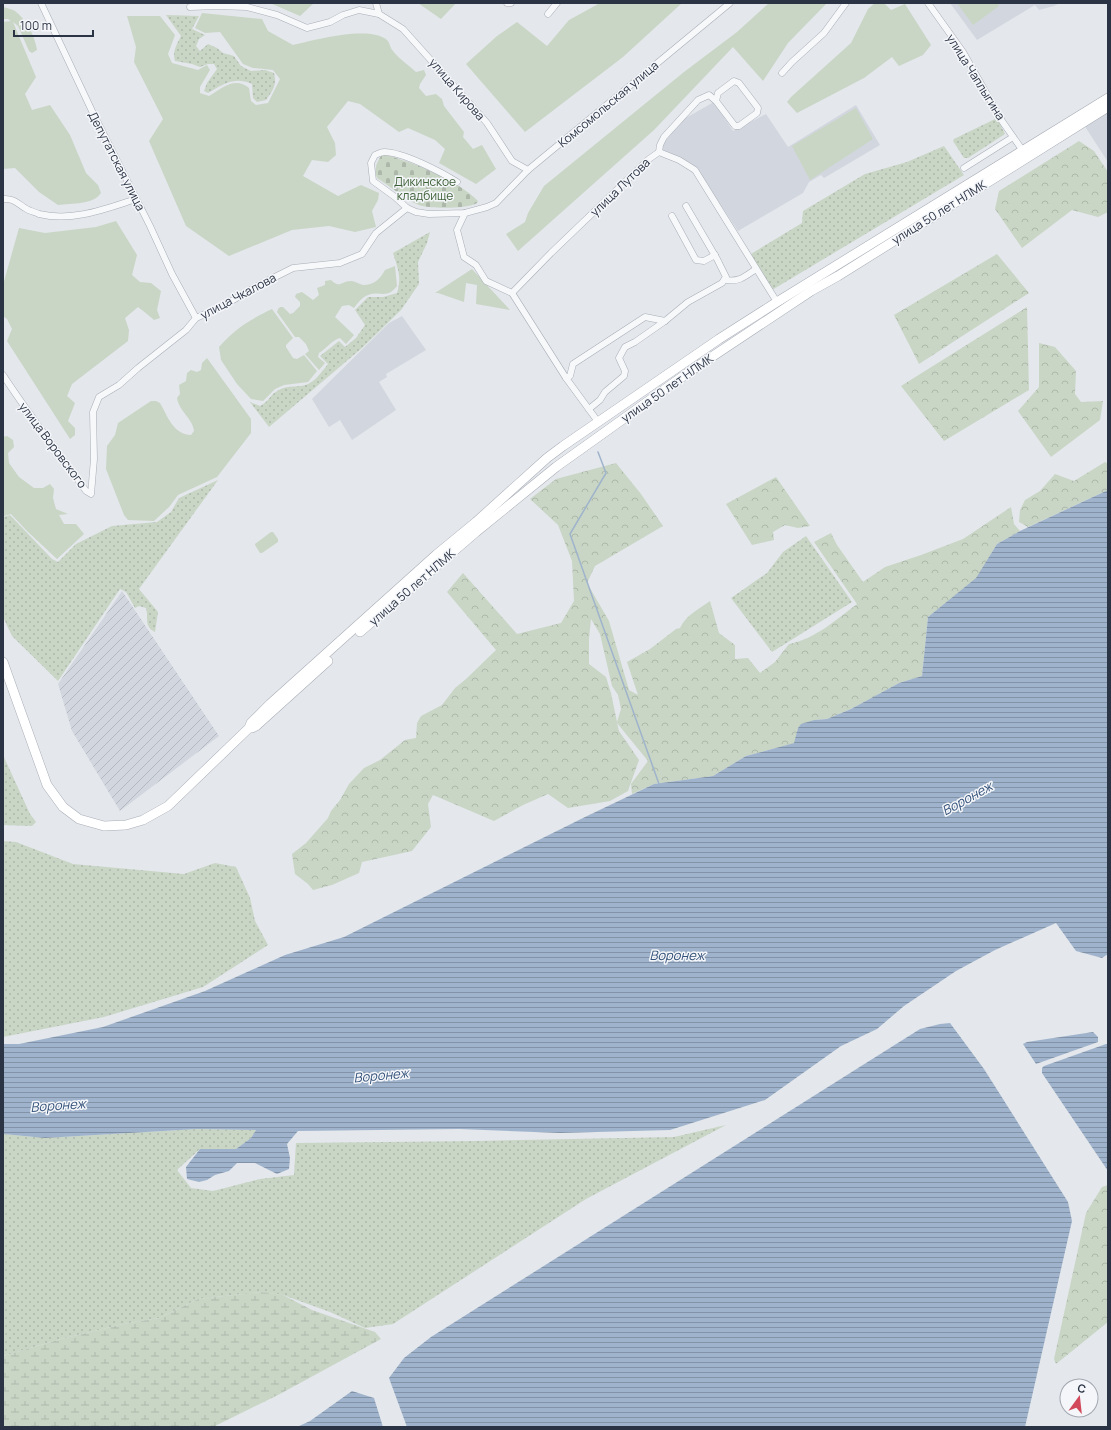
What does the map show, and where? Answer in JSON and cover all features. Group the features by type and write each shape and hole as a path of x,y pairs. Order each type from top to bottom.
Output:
{"main road":[{"name":"улица 50 лет НЛМК","path":"340,647 437,554 476,522 547,458 719,339 1108,98"},
{"name":"улица 50 лет НЛМК","path":"3,662 47,785 63,807 79,819 104,826 126,826 143,820 168,806 248,729 250,723 270,704 556,467 715,354 811,291 1108,107"},
{"path":"1020,162 1025,154 1023,152"},
{"path":"715,354 719,339"}],"street":[{"name":"Депутатская улица","path":"41,3 70,66 172,274 196,318"},
{"path":"376,3 378,14"},
{"path":"548,14 557,3"},
{"name":"Комсомольская улица","path":"466,214 496,203 528,170 730,3"},
{"path":"782,73 824,33 846,3"},
{"name":"улица Чаплыгина","path":"928,3 963,52 1013,138 1023,152"},
{"name":"улица Кирова","path":"190,7 247,7 277,15 307,28 330,22 359,10 378,14 403,29 490,128 512,162 528,170"},
{"path":"659,152 664,136 698,100 709,95 716,101 735,126 739,126 757,113 758,108 739,83 734,81 718,93 716,101"},
{"path":"964,168 1013,138"},
{"path":"457,182 402,156 383,152 375,155 371,163 373,181 407,208 416,212 430,214 466,214 457,230 464,257 476,265 486,281 512,293 566,378 596,419 600,421"},
{"name":"улица Лутова","path":"512,293 649,158 659,152 679,160 695,170 777,302"},
{"path":"3,199 13,200 25,208 41,214 64,217 89,214 136,198"},
{"path":"686,206 715,256 726,277 725,280"},
{"name":"улица Чкалова","path":"91,494 94,459 93,412 99,397 119,385 186,330 196,318 223,306 257,286 293,268 340,263 362,254 376,233 407,208"},
{"path":"672,216 696,260 704,261 715,256"},
{"path":"725,280 734,282 756,269"},
{"path":"589,409 600,400 605,392 624,376 625,371 619,358 625,347 635,342 665,321 688,302 725,280"},
{"path":"566,378 570,376 573,364 645,318 665,321"},
{"name":"улица Воровского","path":"3,375 34,421 47,436 86,491 91,494"}],"shaded area":[{"path":"950,3 1060,3 1039,10 1035,5 977,40"},
{"path":"714,102 733,131 766,114 788,147 856,105 880,145 824,178 821,175 809,182 803,193 738,231 699,172 662,152 662,145 684,119"},
{"path":"1108,110 1108,162 1084,125"},
{"path":"402,316 426,350 386,374 387,377 379,382 396,410 352,440 340,420 329,427 312,399 389,323"},
{"path":"122,591 219,736 120,811 72,731 58,684"}],"green space":[{"path":"270,3 314,3 300,16"},
{"path":"418,3 456,3 441,19"},
{"path":"600,3 682,3 623,57 525,132 466,64 497,36 517,22 547,46 569,20"},
{"path":"769,3 827,3 788,43 763,81 733,47 654,130 518,251 506,234 525,222 528,213 544,186 684,72 737,32"},
{"path":"875,3 884,3 891,10 905,4 931,45 923,55 899,66 892,57 864,78 797,113 787,102 851,43 868,9"},
{"path":"957,3 997,3 999,6 973,25"},
{"path":"3,7 15,11 23,19 30,29 36,45 37,50 32,53 29,51 18,26 13,22 36,77 25,94 32,110 50,105 70,135 86,173 98,185 101,193 93,200 82,203 58,205 39,192 15,168 3,169 3,22 11,21 8,19 3,19"},
{"path":"202,13 262,19 268,31 293,45 328,37 355,34 379,36 387,40 395,54 416,72 424,70 426,75 419,88 426,96 436,94 442,99 444,106 464,132 463,137 473,149 482,145 496,169 476,184 439,163 445,149 435,140 408,128 399,132 360,104 348,101 327,127 335,143 336,155 328,162 312,160 303,176 338,196 361,185 379,193 378,200 372,211 376,227 355,232 329,226 292,230 229,256 186,226 149,141 163,119 134,62 136,47 127,16 160,16 175,35 168,54 172,63 198,70 207,65 210,70 200,87 200,93 209,96 229,84 239,83 249,88 251,101 256,105 268,103 280,79 273,70 253,68 243,64 220,32 205,33 195,28"},
{"path":"166,15 199,16 192,29 205,35 199,39 196,46 200,51 208,44 217,48 223,53 234,56 241,66 251,71 265,70 274,73 274,87 266,100 257,102 253,98 252,84 240,81 229,82 208,93 204,91 207,83 217,69 214,64 208,64 200,67 175,61 175,51 181,36"},
{"path":"856,108 873,139 810,180 792,146"},
{"path":"995,119 999,122 1005,134 968,158 964,158 953,141 954,139"},
{"path":"1079,141 1094,151 1108,172 1108,212 1098,217 1072,210 1022,248 995,209 999,191"},
{"path":"944,146 964,175 772,290 751,254 802,223 803,211 865,174 907,162"},
{"name":"Дикинское кладбище","path":"386,155 409,162 435,173 459,186 478,201 477,203 448,208 424,206 414,203 377,178 377,164 381,156"},
{"path":"116,221 137,255 132,275 140,282 151,283 161,291 157,310 160,318 154,320 138,307 125,318 129,330 128,341 72,384 67,396 75,403 68,421 75,428 75,435 70,439 7,341 12,329 7,319 3,316 3,285 19,228 45,233 96,227"},
{"path":"430,232 427,243 418,262 419,284 401,310 362,348 269,427 250,402 260,406 274,393 283,388 303,386 315,379 328,364 320,356 339,341 345,347 356,338 365,325 355,310 368,297 383,297 397,293 399,282 398,268 393,253"},
{"path":"997,254 1029,293 919,364 894,315"},
{"path":"395,266 397,286 390,293 366,296 354,308 349,305 342,306 335,317 354,335 346,344 340,338 319,353 318,357 325,363 319,370 305,354 309,351 306,344 299,337 295,337 277,312 278,309 283,307 290,314 293,313 300,306 300,302 295,297 296,294 302,292 313,300 319,295 317,288 325,285 325,281 331,280 334,283 339,284 352,281 367,285 376,281 385,270"},
{"path":"472,269 510,310 476,304 477,285 466,283 464,302 435,293"},
{"path":"1027,307 1029,390 944,441 901,386"},
{"path":"272,309 293,338 286,345 286,347 293,358 297,359 304,355 317,371 308,382 284,385 275,389 263,401 251,399 237,384 221,360 219,347 243,325"},
{"path":"1039,343 1055,347 1076,371 1075,394 1081,402 1103,401 1100,420 1051,457 1018,411 1039,387"},
{"path":"207,358 251,419 251,433 217,477 178,495 169,507 154,521 128,520 124,515 106,469 107,446 115,435 118,423 151,401 156,401 160,403 175,428 180,432 191,435 194,431 193,427 178,403 177,398 180,394 179,385 186,381 187,373 191,370 197,372 201,370 202,363"},
{"path":"7,436 13,440 14,447 8,453 9,463 19,477 34,488 43,488 50,484 54,489 53,498 56,509 68,514 59,515 64,524 76,524 84,534 57,559 11,514 3,515 3,437"},
{"path":"1105,462 1108,464 1108,490 1028,527 1019,522 1020,510 1025,500 1040,491 1055,474 1074,481"},
{"path":"616,463 641,494 663,526 595,566 587,583 609,621 629,690 638,695 627,662 650,649 676,629 680,628 689,616 710,601 719,633 735,645 735,659 748,658 760,673 775,662 789,644 808,638 857,604 814,542 831,533 837,545 863,582 885,567 963,539 1011,507 1014,524 1020,531 997,544 977,578 928,617 922,676 899,683 851,709 827,719 814,720 798,728 795,743 746,756 713,776 654,784 632,794 631,784 648,761 617,723 619,731 639,760 628,791 610,801 568,808 548,794 523,805 494,821 433,795 428,804 431,827 412,851 362,862 359,873 332,885 313,890 295,874 292,854 306,843 328,818 349,784 364,768 380,760 405,740 416,738 417,723 421,716 442,705 455,688 496,650 447,592 463,573 517,634 561,623 574,601 572,561 558,525 530,499 556,479","holes":["591,619 600,634 612,686 618,695 621,709 617,722 606,677 589,664"]},
{"path":"776,477 810,526 798,528 785,525 773,532 774,540 752,545 726,504"},
{"path":"218,480 139,589 158,612 155,632 149,627 146,608 139,606 135,608 126,592 120,589 58,681 12,636 3,617 3,517 10,515 52,559 58,562 76,544 112,526 157,522 171,512 179,498"},
{"path":"273,532 278,539 278,542 260,553 255,544"},
{"path":"806,536 852,602 772,652 731,598 767,573 783,552"},
{"path":"3,755 30,814 36,822 32,826 3,825"},
{"path":"3,841 16,842 73,864 184,874 215,863 236,867 250,898 255,921 268,945 203,987 104,1017 3,1037"},
{"path":"726,1125 586,1199 393,1324 365,1328 330,1312 283,1295 260,1292 198,1299 159,1318 123,1324 61,1339 3,1356 3,1134 45,1138 197,1129 256,1130 251,1138 236,1149 200,1149 177,1170 191,1188 213,1191 260,1179 294,1175 296,1143 674,1137"},
{"path":"1108,1185 1108,1322 1056,1364 1054,1359 1086,1213 1102,1187"},
{"path":"261,1292 283,1295 312,1310 375,1332 381,1339 278,1395 213,1427 3,1427 3,1356 61,1339 123,1324 159,1318 198,1299"}],"water":[{"name":"Воронеж","path":"1108,490 1108,954 1102,958 1076,951 1056,923 995,950 956,971 904,1006 877,1029 841,1046 765,1100 670,1130 560,1133 459,1129 298,1131 287,1144 290,1158 289,1169 277,1174 255,1163 237,1163 229,1171 199,1182 187,1179 186,1167 200,1149 236,1149 251,1138 256,1130 197,1129 45,1138 3,1134 3,1044 19,1044 103,1027 205,991 285,955 344,937 654,784 713,776 746,756 794,743 798,728 801,724 814,720 827,719 851,709 899,683 922,676 928,617 976,578 997,544 1020,531"},
{"path":"950,1023 984,1069 1068,1202 1072,1221 1025,1427 407,1427 389,1378 404,1358 431,1337 920,1029"},
{"path":"1093,1032 1098,1037 1098,1042 1036,1064 1023,1044 1027,1042"},
{"path":"1108,1044 1108,1171 1042,1073 1042,1068 1044,1066"},
{"path":"352,1391 374,1398 383,1427 297,1427 310,1421"}],"waterway":[{"path":"598,452 606,473 570,534 659,784"}]}
